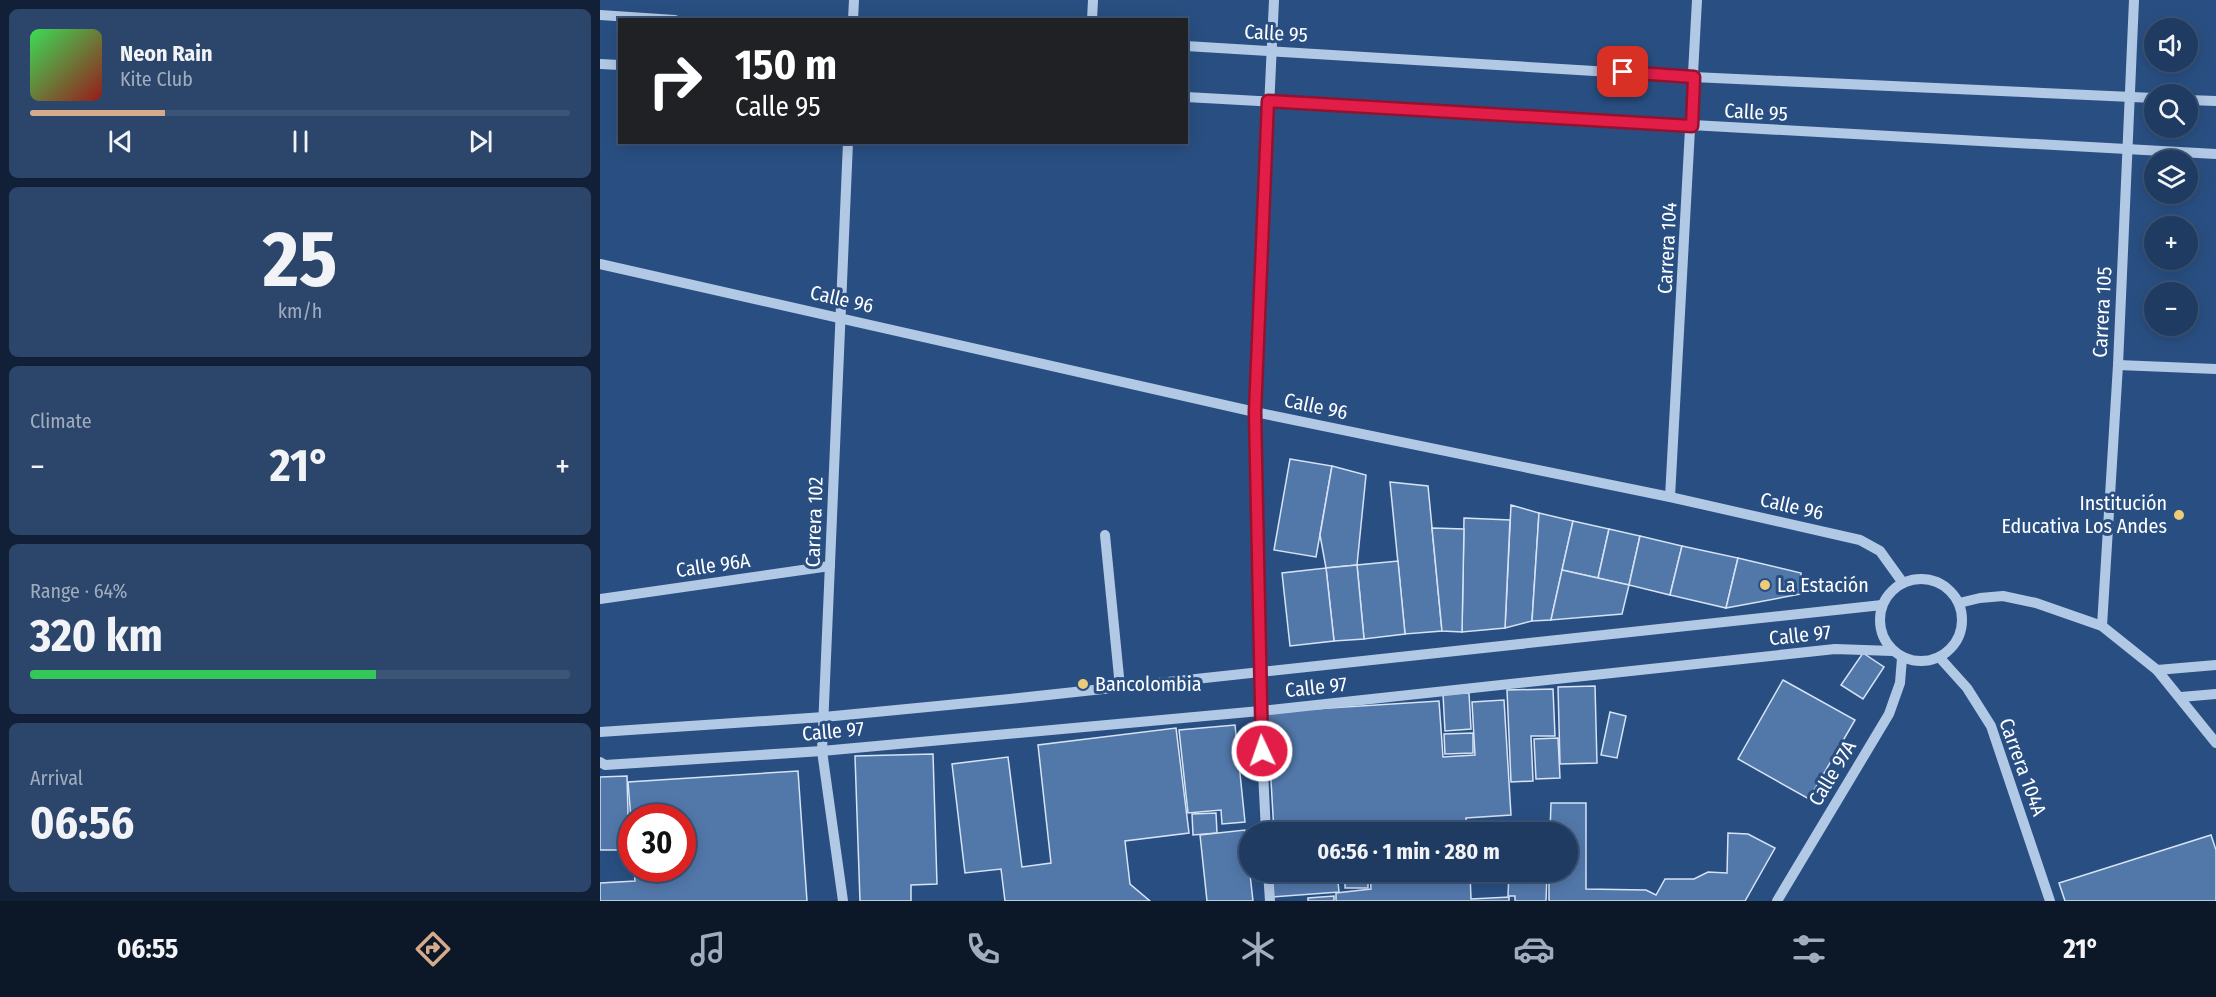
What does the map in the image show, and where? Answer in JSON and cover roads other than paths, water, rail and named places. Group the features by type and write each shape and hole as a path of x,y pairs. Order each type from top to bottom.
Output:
{"street":[{"path":"853,18 854,0"},
{"path":"1092,18 1093,0"},
{"path":"1266,822 1260,711 1255,412 1274,0"},
{"name":"Carrera 104","path":"1670,497 1692,126 1697,0"},
{"name":"Carrera 105","path":"2102,626 2118,365 2134,0"},
{"path":"600,15 645,18"},
{"name":"Calle 95","path":"1188,46 1694,77 2144,97"},
{"path":"600,64 618,65"},
{"name":"Calle 95","path":"1188,97 2216,154"},
{"path":"2198,100 2216,101"},
{"name":"Carrera 102","path":"843,901 822,751 848,144"},
{"name":"Calle 96","path":"600,264 1255,412 1670,497 1860,540 1880,551 1903,583"},
{"path":"2118,365 2216,369"},
{"path":"1105,535 1120,687"},
{"name":"Calle 96A","path":"600,599 830,566"},
{"path":"1919,578 1936,581 1950,589 1959,603 1963,615 1963,628 1951,650 1940,658 1928,662 1915,662 1902,658 1892,651 1883,637 1879,622 1882,605 1890,592 1903,583 1919,578"},
{"path":"1959,603 2003,596 2036,603 2102,626 2157,669 2216,743"},
{"name":"Calle 97","path":"600,732 824,717 1260,674 1882,605"},
{"name":"Calle 97","path":"600,762 605,765 822,751 1260,711 1835,649 1892,651"},
{"name":"Calle 97A","path":"1777,901 1889,714 1900,683 1902,658"},
{"name":"Carrera 104A","path":"1940,658 1967,688 1991,726 2050,901"},
{"path":"2157,669 2216,666"},
{"path":"2181,697 2216,694"},
{"path":"1269,882 1270,901"}],"place":[{"name":"Institución Educativa Los Andes","path":"2179,515"},
{"name":"La Estación","path":"1765,585"},
{"name":"Bancolombia","path":"1083,684"}]}
